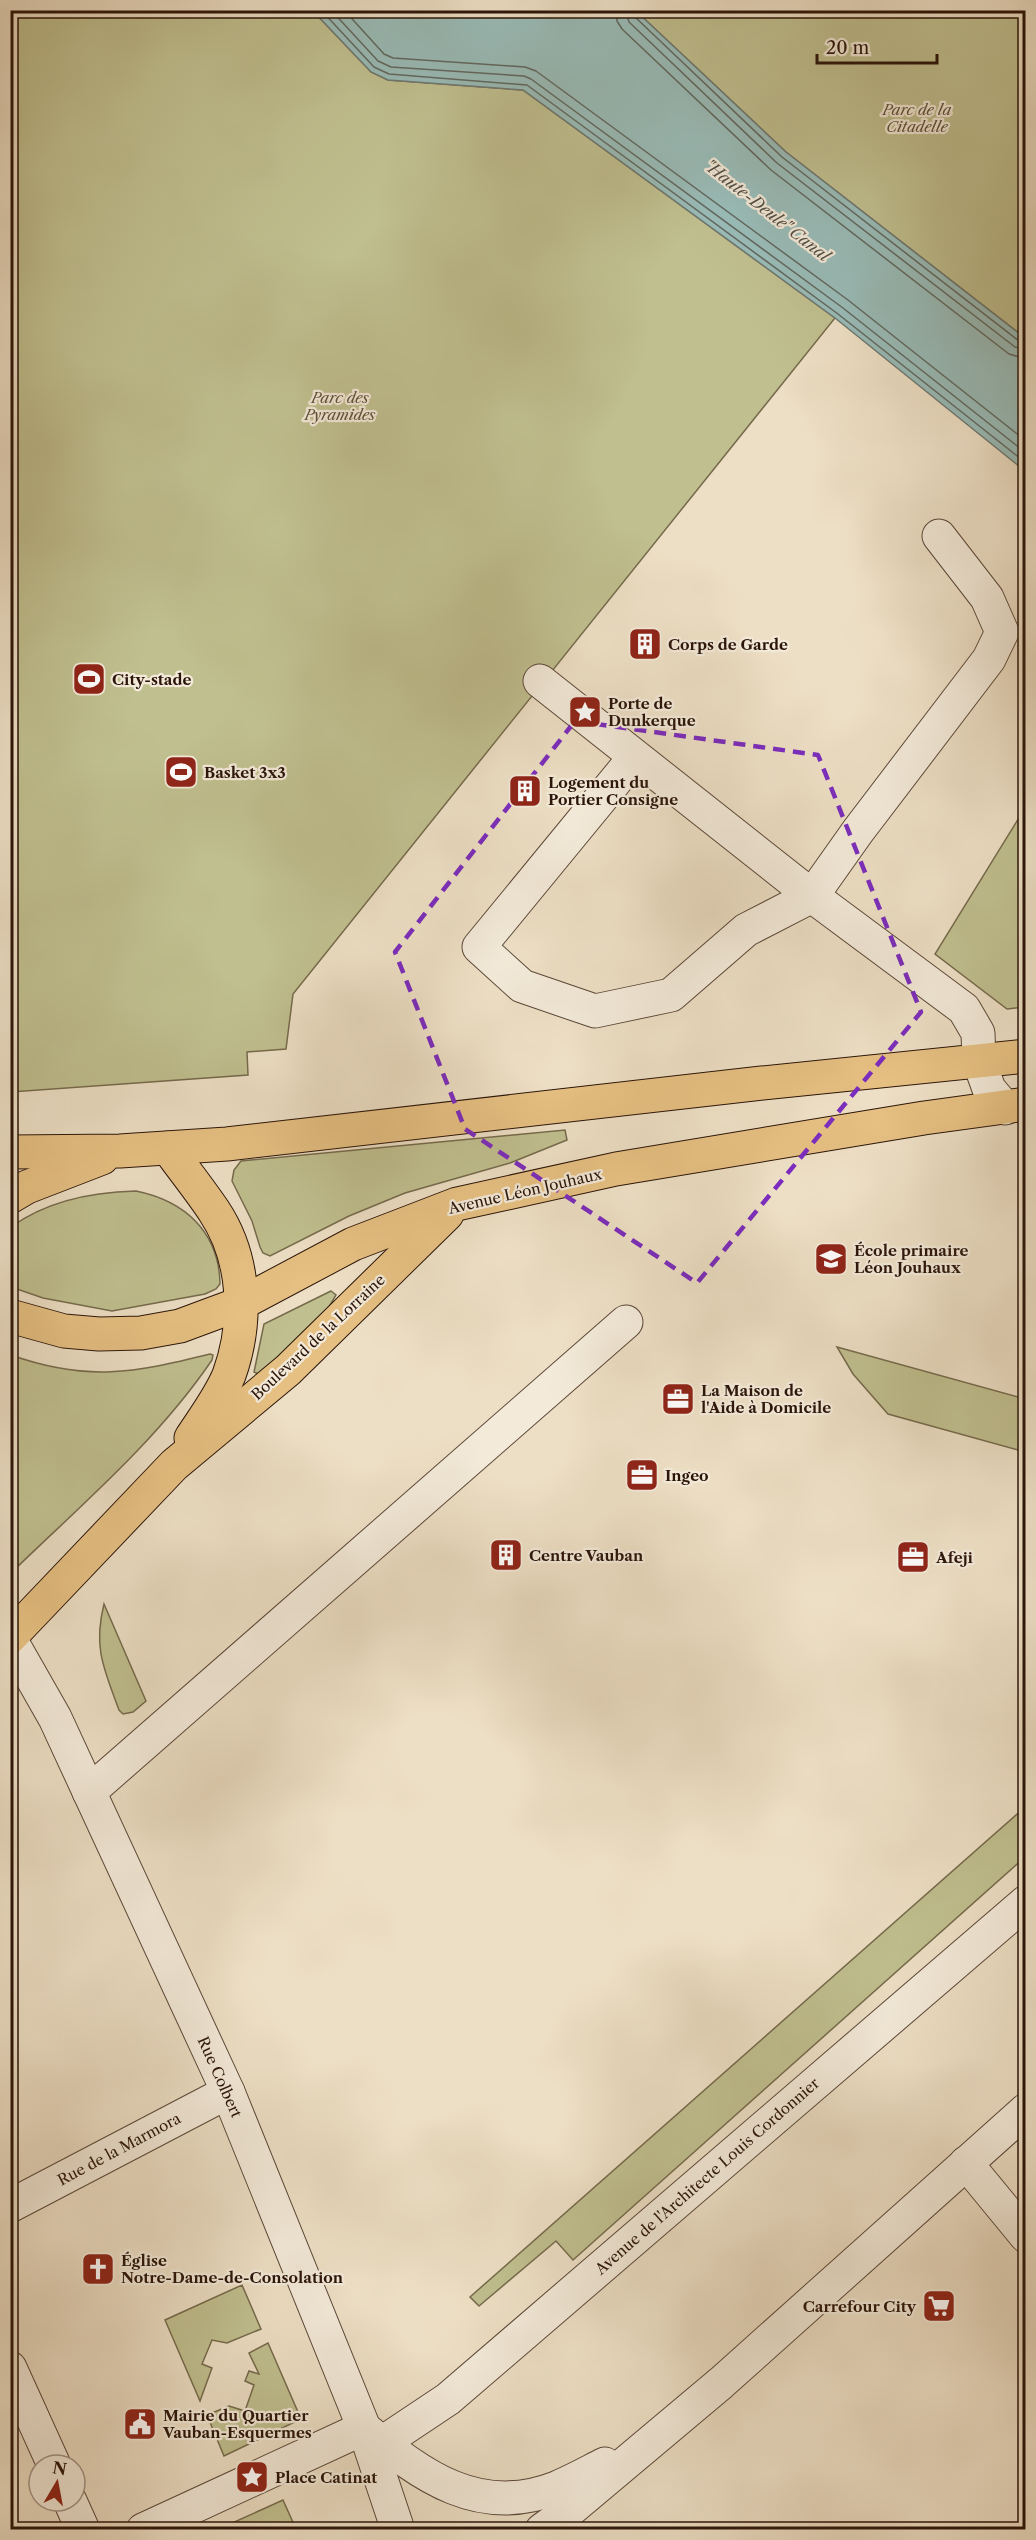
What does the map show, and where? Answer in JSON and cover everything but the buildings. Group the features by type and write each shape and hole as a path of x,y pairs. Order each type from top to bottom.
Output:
{"main road":[{"path":"10,1152 120,1151 227,1144 1026,1056"},
{"name":"Avenue Léon Jouhaux","path":"10,1316 64,1331 99,1334 141,1333 180,1326 242,1303 353,1244 457,1204 616,1169 924,1118 1015,1106"},
{"name":"Boulevard de la Lorraine","path":"168,1148 216,1213 230,1243 239,1272 242,1303 239,1339 228,1376 212,1406 174,1465"},
{"path":"10,1197 27,1187 120,1151"},
{"name":"Boulevard de la Lorraine","path":"10,1638 174,1465 288,1370 457,1204"}],"street":[{"path":"635,757 479,947 522,986 594,1011 671,996 746,930 812,896 858,831 989,659 1002,632 987,598 939,536"},
{"path":"540,681 812,896 964,1009 978,1033 979,1061 989,1089 1015,1106"},
{"path":"89,1792 626,1322"},
{"name":"Rue Colbert","path":"10,1638 55,1718 228,2092 373,2436 398,2529"},
{"name":"Avenue de l'Architecte Louis Cordonnier","path":"373,2436 448,2398 1026,1902"},
{"name":"Rue de la Marmora","path":"10,2206 228,2092"},
{"path":"542,2529 571,2509 721,2383 1026,2110"},
{"path":"966,2163 1026,2236"},
{"path":"10,2368 49,2453"},
{"path":"143,2529 373,2436 413,2467 446,2485 478,2496 504,2499 555,2488 662,2432"},
{"path":"76,2513 83,2529"}],"highlighted area":[{"path":"575,721 818,755 921,1012 697,1283 465,1129 395,952"}],"green space":[{"name":"Parc des Pyramides","path":"11,11 313,11 371,72 388,80 523,90 835,318 293,994 286,1049 247,1052 248,1075 11,1092"},
{"name":"Parc de la Citadelle","path":"636,11 1025,11 1025,338 786,152"},
{"path":"1025,808 1025,1007 1007,1009 935,954"},
{"path":"565,1130 567,1140 510,1163 405,1193 349,1216 270,1256 263,1253 252,1221 232,1181 234,1170 241,1161"},
{"path":"136,1191 170,1202 184,1211 206,1234 218,1265 220,1284 216,1289 205,1294 112,1311 43,1298 11,1287 11,1227 55,1204 103,1193"},
{"path":"331,1291 336,1295 329,1307 264,1373 254,1372 264,1324"},
{"path":"837,1347 1025,1399 1025,1452 888,1414 853,1374"},
{"path":"11,1355 63,1369 110,1372 158,1366 213,1355 212,1360 167,1418 117,1472 11,1573"},
{"path":"104,1604 146,1701 133,1712 123,1714 119,1710 105,1670 100,1646"},
{"path":"1025,1807 1025,1857 573,2260 556,2241 479,2306 470,2297"},
{"path":"242,2285 261,2329 227,2343 212,2340 202,2364 212,2368 200,2401 165,2320"},
{"path":"268,2343 301,2419 224,2456 207,2415 229,2406 245,2411 254,2385 245,2381 249,2371 259,2374 249,2353"},
{"path":"283,2500 296,2529 219,2529"}],"water":[{"name":"\"Haute-Deule\" Canal","path":"313,11 636,11 786,152 1025,338 1025,471 835,318 523,90 388,80 371,72"}],"place":[{"name":"Corps de Garde","path":"645,644"},
{"name":"City-stade","path":"89,679"},
{"name":"Porte de Dunkerque","path":"585,712"},
{"name":"Basket 3x3","path":"181,772"},
{"name":"Logement du Portier Consigne","path":"525,791"},
{"name":"École primaire Léon Jouhaux","path":"831,1259"},
{"name":"La Maison de l'Aide à Domicile","path":"678,1399"},
{"name":"Ingeo","path":"642,1475"},
{"name":"Centre Vauban","path":"506,1555"},
{"name":"Afeji","path":"913,1557"},
{"name":"Église Notre-Dame-de-Consolation","path":"98,2269"},
{"name":"Carrefour City","path":"939,2306"},
{"name":"Mairie du Quartier Vauban-Esquermes","path":"140,2424"},
{"name":"Place Catinat","path":"252,2477"}]}
